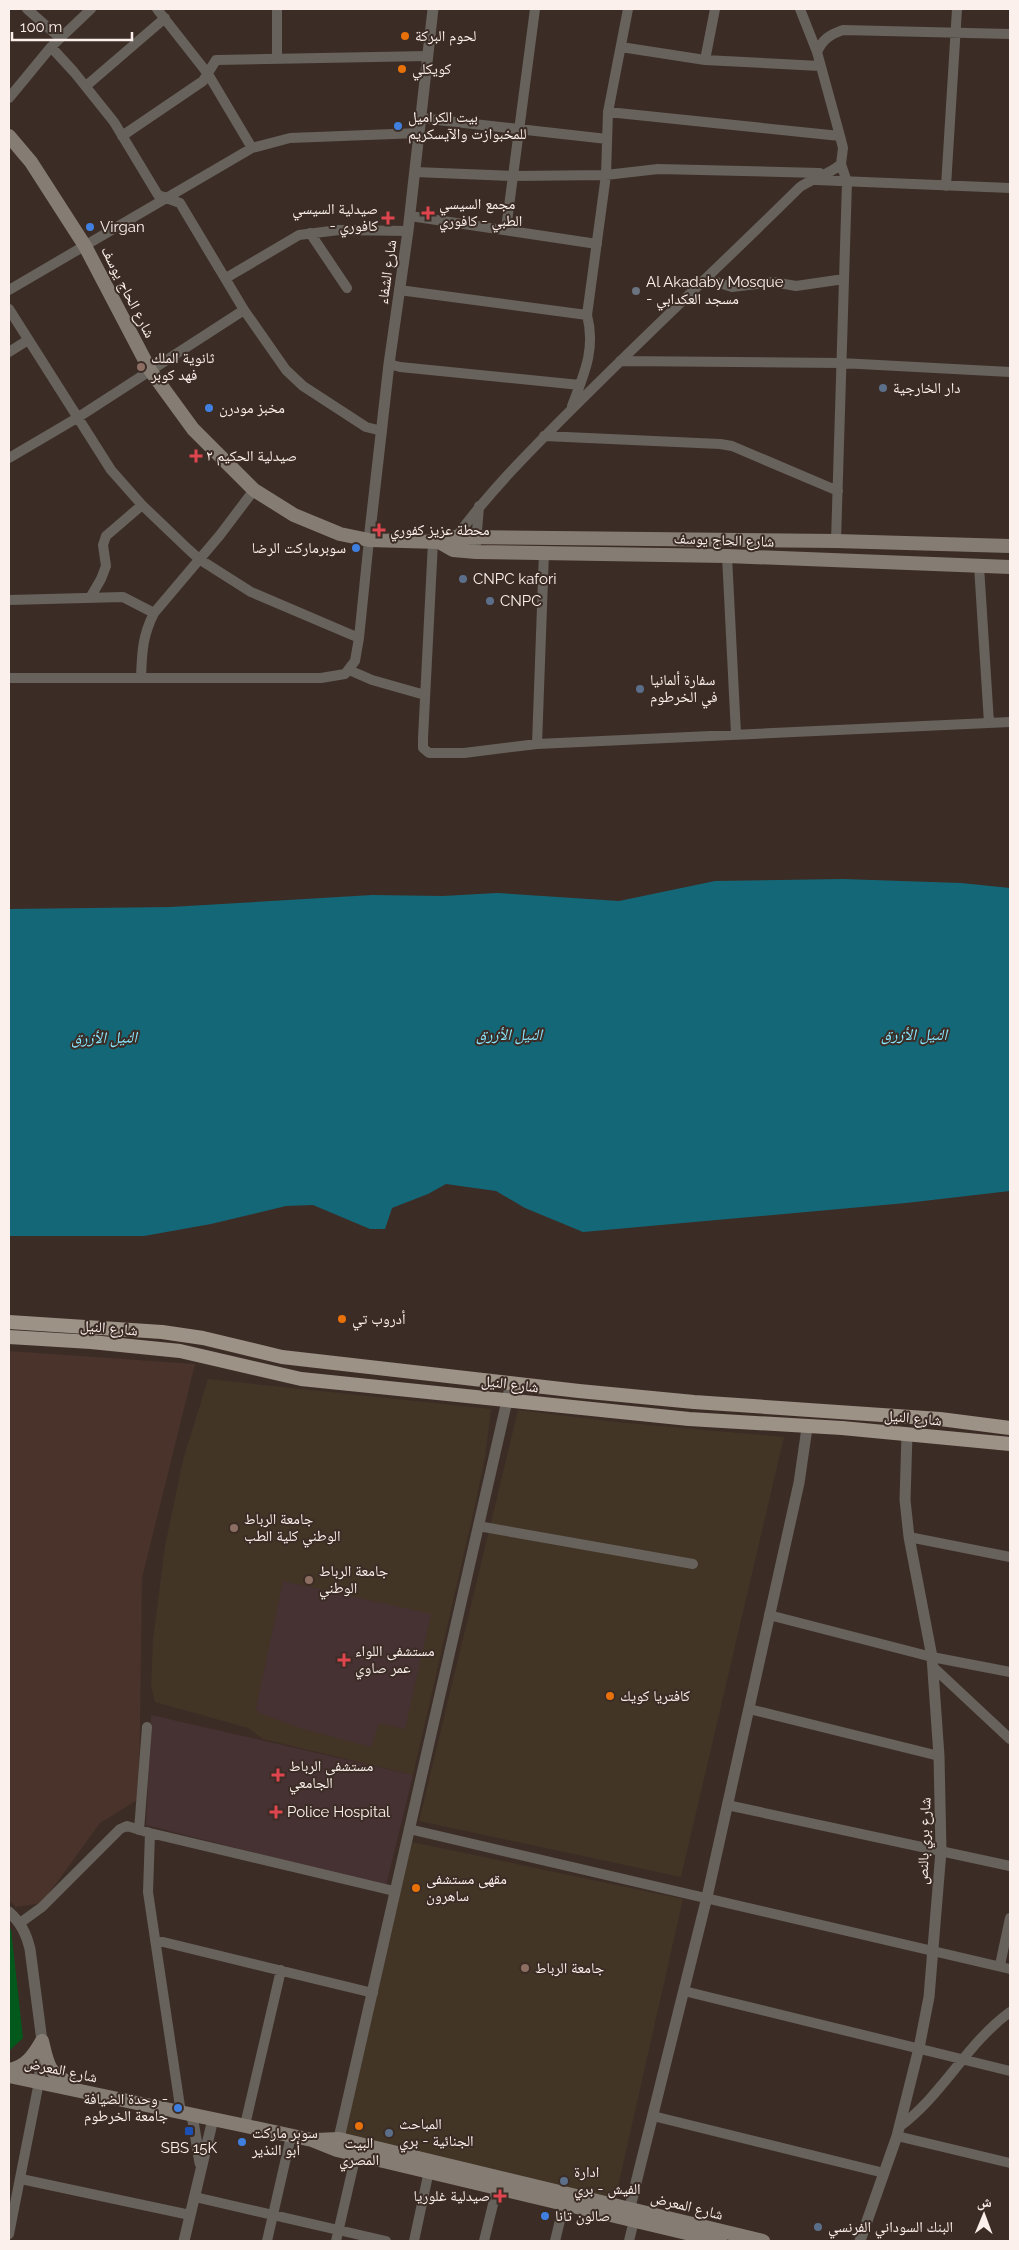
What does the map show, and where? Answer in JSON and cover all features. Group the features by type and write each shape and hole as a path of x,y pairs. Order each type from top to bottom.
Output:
{"main road":[{"name":"شارع الحاج يوسف","path":"9,136 31,162 85,246 150,370 193,429 254,490 310,522 340,534 369,540 436,542 544,552 727,556 1010,567"},
{"name":"شارع الحاج يوسف","path":"476,545 836,541 1010,546"},
{"name":"شارع النيل","path":"9,1322 162,1332 202,1338 282,1357 510,1383 694,1402 940,1419 1010,1428"},
{"name":"شارع النيل","path":"9,1337 91,1342 180,1351 301,1379 690,1419 907,1434 1010,1444"},
{"path":"9,2070 22,2066 31,2058 42,2041"},
{"path":"42,2041 50,2071 58,2078 88,2092"},
{"name":"شارع المعرض","path":"9,2076 357,2149 632,2215 720,2241"},
{"name":"شارع المعرض","path":"430,2167 497,2188 564,2204 632,2215"},
{"name":"شارع المعرض","path":"705,2236 763,2241"}],"street":[{"path":"27,9 60,38"},
{"path":"9,98 51,47 91,9"},
{"path":"157,9 208,74 252,148"},
{"path":"277,9 277,58"},
{"name":"شارع الشفاء","path":"369,540 389,364 410,216 433,9"},
{"path":"506,229 535,9"},
{"path":"571,410 592,346 591,330 587,315 606,176 608,112 628,9"},
{"path":"705,60 715,9"},
{"path":"800,9 817,52 840,136 843,148 842,164 847,182 836,541"},
{"path":"946,186 957,9"},
{"path":"86,86 165,18"},
{"path":"817,52 822,41 830,34 843,30 1010,34"},
{"path":"51,47 86,86 122,136 158,196 180,202 244,310 286,370 303,386 366,427 382,431"},
{"path":"621,47 705,60 820,66"},
{"path":"122,136 203,81 216,60 428,56"},
{"path":"608,112 840,136"},
{"path":"420,118 607,139"},
{"path":"9,290 168,199 252,148 290,138 419,133"},
{"path":"455,544 479,505 544,436 620,361 800,187 811,179 828,173 842,164"},
{"path":"415,172 513,176 606,176 658,169 828,173"},
{"path":"811,179 1010,188"},
{"path":"410,216 596,244"},
{"path":"226,278 299,235 339,230 408,231"},
{"path":"310,233 347,288"},
{"path":"706,279 732,287 773,282 796,286 844,279"},
{"path":"399,290 587,315"},
{"path":"9,309 111,470 142,505 199,559 250,592 359,638"},
{"path":"9,458 77,418 244,310"},
{"path":"9,352 28,340"},
{"path":"620,361 841,363 1010,372"},
{"path":"389,364 400,367 580,385"},
{"path":"544,436 732,446 838,491"},
{"path":"141,678 142,645 145,630 154,613 254,490"},
{"path":"90,598 106,566 104,545 106,536 142,505"},
{"path":"476,545 479,505"},
{"path":"9,678 321,678 338,676 349,670 354,661 359,638 369,540"},
{"path":"436,542 423,748 429,753 464,752 537,744 1010,722"},
{"path":"537,744 544,552"},
{"path":"727,556 736,734"},
{"path":"979,566 989,723"},
{"path":"9,600 123,597 154,613"},
{"path":"349,670 372,680 425,695"},
{"path":"338,2145 510,1383"},
{"path":"629,2241 632,2215 653,2116 707,1897 799,1484 807,1428"},
{"name":"شارع بري بالنص","path":"860,2241 898,2132 919,2048 928,1997 941,1851 939,1756 933,1662 909,1537 905,1500 907,1434"},
{"path":"478,1526 693,1564"},
{"path":"909,1537 1010,1556"},
{"path":"769,1616 933,1662 1010,1672"},
{"path":"933,1662 1010,1739"},
{"path":"749,1709 939,1756"},
{"path":"139,1830 147,1727"},
{"path":"727,1805 1010,1866"},
{"path":"20,1923 42,1908 120,1828 127,1826 394,1891"},
{"path":"409,1829 1010,1969"},
{"path":"150,1833 148,1892 155,1940 186,2114 201,2167"},
{"path":"9,1912 20,1923 27,1935 42,2041 39,2082 9,2234"},
{"path":"1000,1966 1010,1918"},
{"path":"155,1940 373,1993"},
{"path":"246,2125 281,1970"},
{"path":"684,1991 1010,2071"},
{"path":"1010,2012 993,2028 898,2132 1010,2163"},
{"path":"653,2116 884,2172"},
{"path":"184,2241 213,2119"},
{"path":"267,2241 291,2136"},
{"path":"336,2241 357,2149"},
{"path":"414,2241 430,2167"},
{"path":"21,2179 190,2214"},
{"path":"484,2241 497,2188"},
{"path":"194,2197 386,2241"},
{"path":"555,2241 564,2204"}],"shaded area":[{"path":"9,1351 195,1364 142,1578 139,1799 100,1823 42,1903 16,1907 9,1900"},
{"name":"جامعة الرباط الوطني","path":"208,1379 491,1409 485,1457 476,1501 413,1775 263,1739 248,1728 155,1702 151,1686 153,1639 165,1546 183,1460"},
{"path":"518,1410 616,1422 784,1437 681,1877 419,1821"},
{"name":"مستشفى اللواء عمر صاوي","path":"283,1581 431,1614 405,1729 379,1723 371,1747 303,1729 259,1713 256,1709"},
{"name":"Police Hospital","path":"151,1715 413,1775 386,1886 146,1825"},
{"name":"جامعة الرباط","path":"412,1842 683,1899 615,2200 344,2137"}],"green space":[{"path":"9,1928 11,1929 23,2038 9,2051"}],"water":[{"name":"النيل الأزرق","path":"843,879 961,883 1010,888 1010,1191 906,1203 583,1232 525,1208 496,1191 446,1184 428,1194 392,1208 385,1229 370,1229 313,1205 286,1206 211,1224 144,1236 9,1236 9,909 170,907 372,895 443,896 497,893 619,901 715,881"}],"place":[{"name":"لحوم البركة","path":"405,36"},
{"name":"كويكلي","path":"402,69"},
{"name":"بيت الكراميل للمخبوازت والآيسكريم","path":"398,126"},
{"name":"مجمع السيسي الطبي - كافوري","path":"428,213"},
{"name":"صيدلية السيسي - كافوري","path":"388,218"},
{"name":"Virgan","path":"90,227"},
{"name":"Al Akadaby Mosque - مسجد العكدابي","path":"636,291"},
{"name":"ثانوية الملك فهد كوبر","path":"141,367"},
{"name":"دار الخارجية","path":"883,388"},
{"name":"مخبز مودرن","path":"209,408"},
{"name":"صيدلية الحكيم ٢","path":"196,456"},
{"name":"محطة عزيز كفوري","path":"379,530"},
{"name":"سوبرماركت الرضا","path":"356,548"},
{"name":"CNPC kafori","path":"463,579"},
{"name":"CNPC","path":"490,601"},
{"name":"سفارة ألمانيا في الخرطوم","path":"640,689"},
{"name":"أدروب تي","path":"342,1319"},
{"name":"جامعة الرباط الوطني كلية الطب","path":"234,1528"},
{"name":"جامعة الرباط الوطني","path":"309,1580"},
{"name":"مستشفى اللواء عمر صاوي","path":"344,1660"},
{"name":"كافتريا كويك","path":"610,1696"},
{"name":"مستشفى الرباط الجامعي","path":"278,1775"},
{"name":"Police Hospital","path":"276,1812"},
{"name":"مقهى مستشفى ساهرون","path":"416,1888"},
{"name":"جامعة الرباط","path":"525,1968"},
{"name":"وحدة الضيافة - جامعة الخرطوم","path":"178,2108"},
{"name":"البيت المصري","path":"359,2126"},
{"name":"SBS 15K","path":"189,2131"},
{"name":"المباحث الجنائية - بري","path":"389,2133"},
{"name":"سوبر ماركت أبو النذير","path":"242,2142"},
{"name":"ادارة الفيش - بري","path":"564,2181"},
{"name":"صيدلية غلوريا","path":"500,2196"},
{"name":"صالون تانا","path":"545,2216"},
{"name":"البنك السوداني الفرنسي","path":"818,2227"}]}
